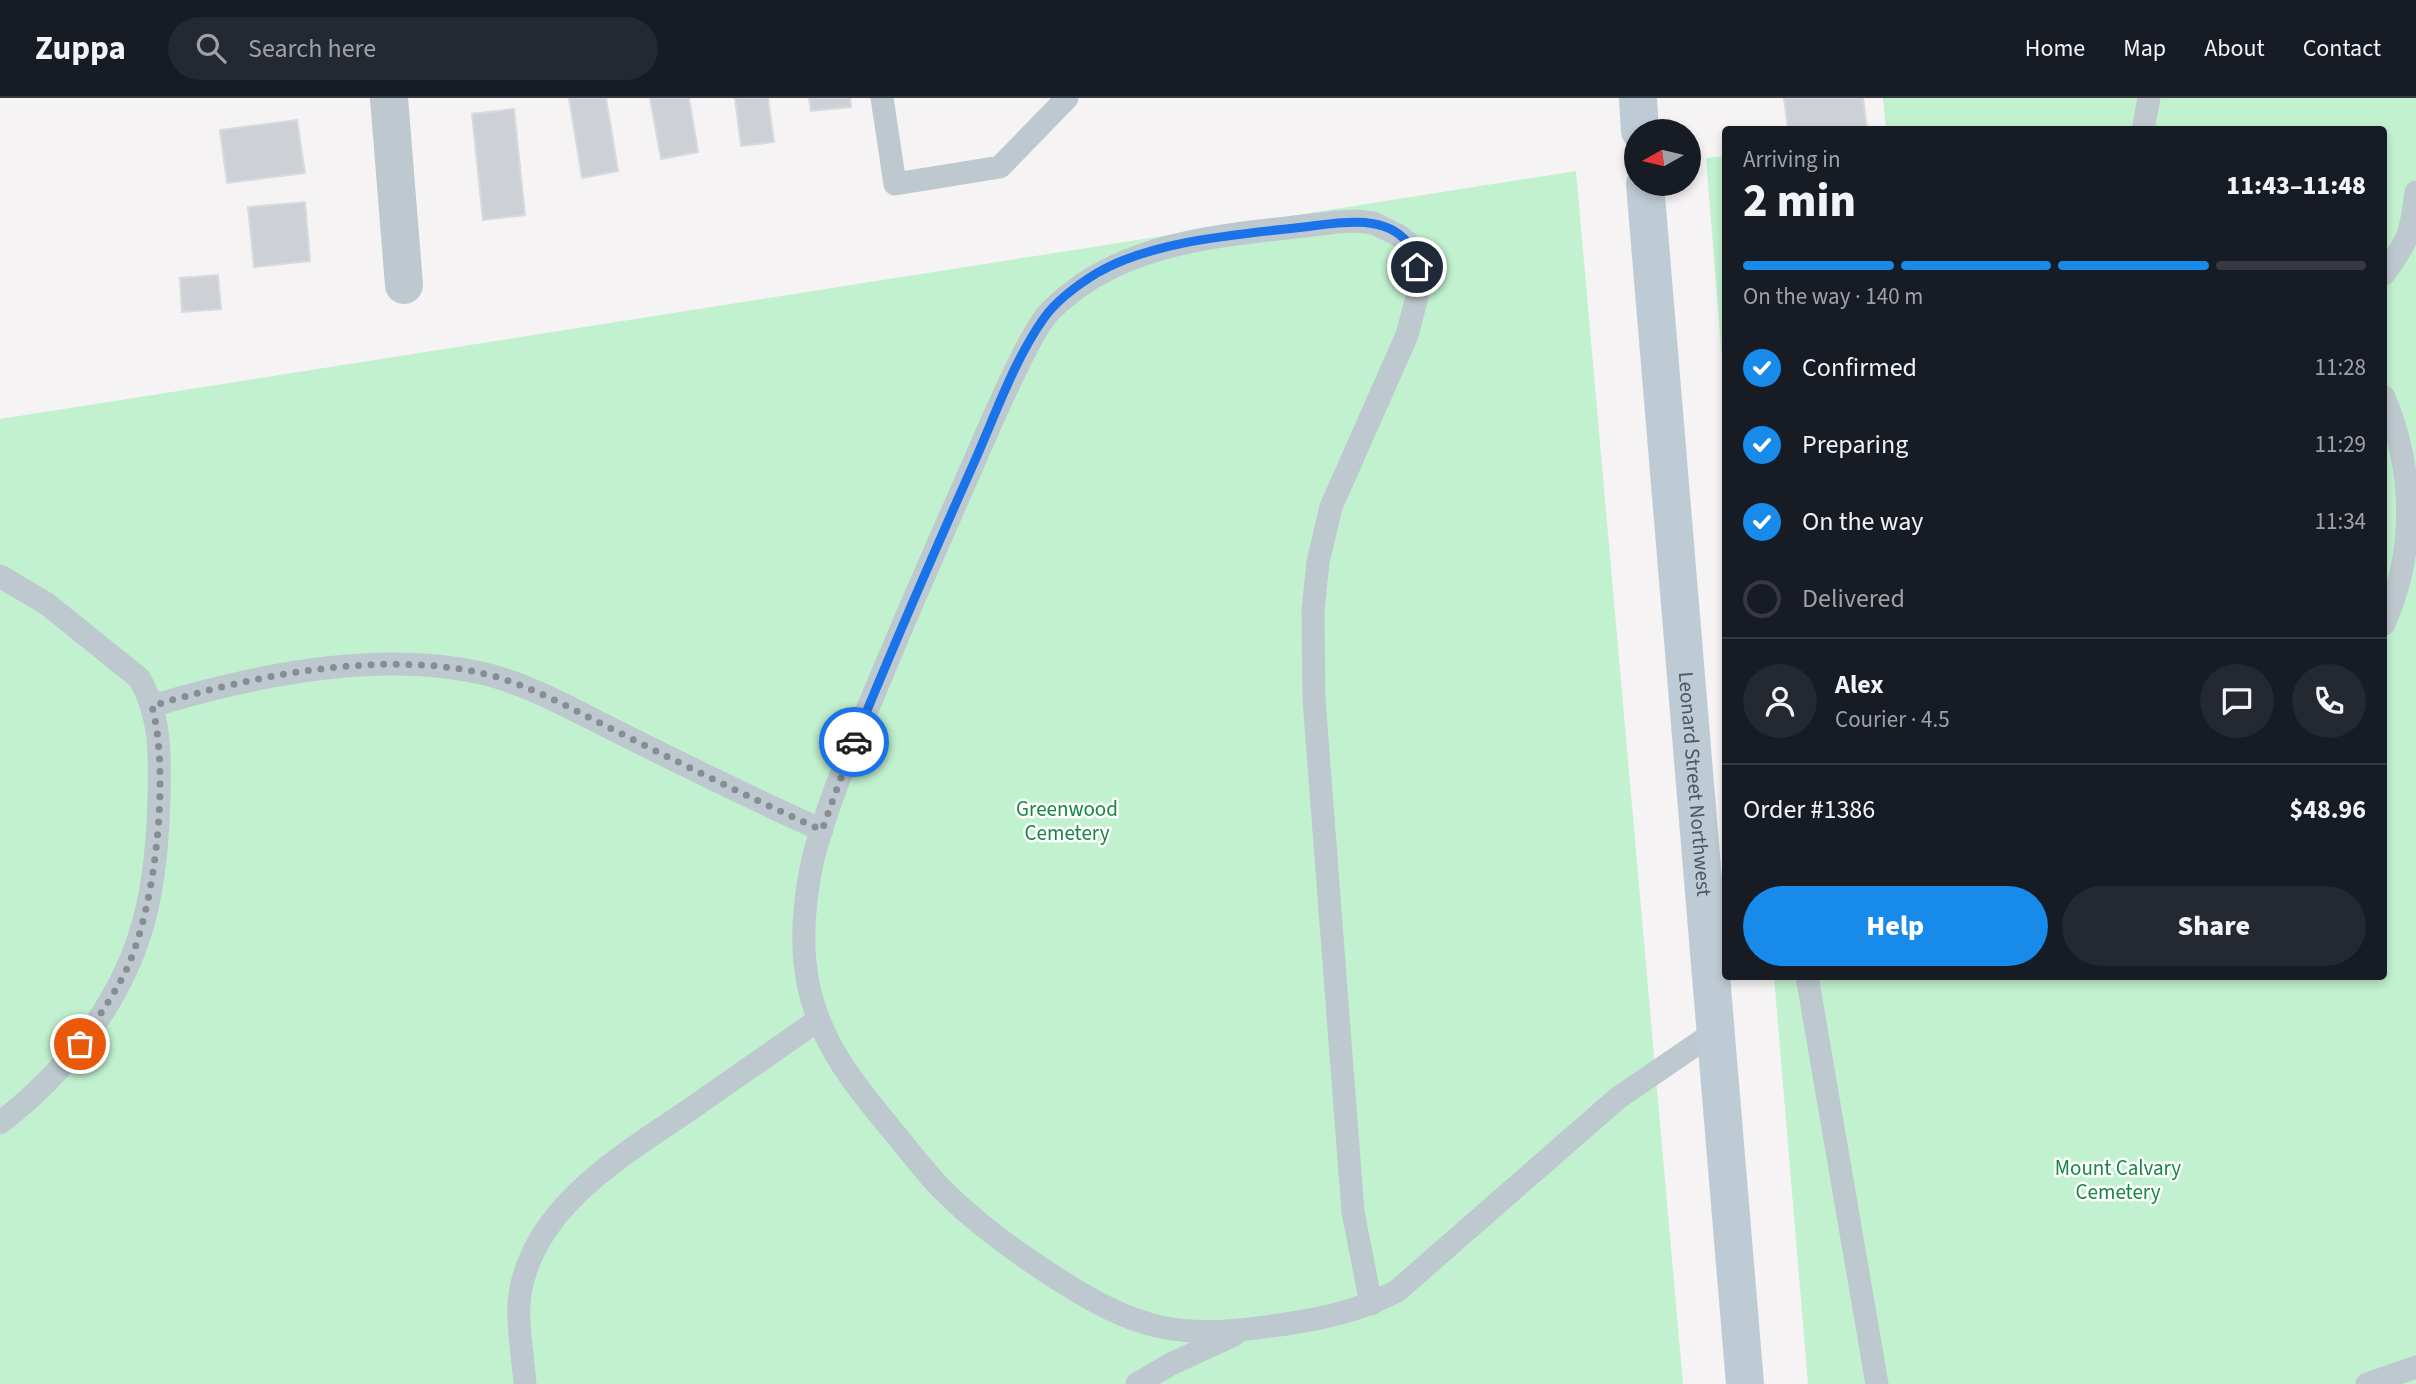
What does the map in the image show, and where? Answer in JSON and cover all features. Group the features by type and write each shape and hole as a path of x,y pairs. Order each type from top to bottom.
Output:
{"main road":[{"path":"1637,98 1639,119"},
{"name":"Leonard Street Northwest","path":"1646,196 1745,1384"}],"street":[{"path":"389,98 404,285"}],"lane":[{"path":"882,98 895,184 1000,167 1067,98"},
{"path":"2144,126 2149,98"},
{"path":"2387,270 2414,237 2416,191"},
{"path":"1371,1304 1353,1212 1314,700 1312,611 1318,562 1331,507 1406,335 1417,297 1417,267 1407,242 1387,229 1356,221 1217,238 1146,253 1097,274 1060,301 1046,316 1013,375 895,644 822,830 804,912 808,985 830,1048 852,1082 936,1183 1006,1245 1082,1295 1139,1321 1164,1328 1244,1331 1342,1315 1371,1304 1397,1291 1618,1098 1716,1031"},
{"path":"2387,406 2408,472 2411,508 2407,564 2400,590 2387,618"},
{"path":"2402,448 2416,428"},
{"path":"0,576 47,604 139,678 152,706 159,742 159,811 150,896 141,933 128,966 110,1001 68,1060 43,1089 0,1123"},
{"path":"152,706 225,685 321,670 395,665 442,667 482,673 564,705 822,830"},
{"path":"1808,980 1877,1384"},
{"path":"525,1384 520,1294 533,1253 566,1206 602,1170 818,1020"},
{"path":"1137,1384 1171,1364 1244,1331"},
{"path":"2367,1384 2416,1367"}],"green space":[{"name":"Mount Calvary Cemetery","path":"1883,98 2416,98 2416,1384 1808,1384 1774,980 2387,980 2387,126 1886,126"},
{"path":"1722,156 1722,359 1706,158"},
{"name":"Greenwood Cemetery","path":"1576,171 1683,1384 0,1384 0,419"}],"building":[{"path":"569,98 606,98 618,171 582,178"},
{"path":"650,98 689,98 698,152 661,159"},
{"path":"735,98 768,98 774,142 741,146"},
{"path":"809,98 850,98 851,107 811,111"},
{"path":"1784,98 1863,98 1867,126 1788,126"},
{"path":"514,109 525,215 483,220 472,114"},
{"path":"297,120 305,173 227,183 220,130"},
{"path":"305,202 310,261 254,267 248,207"},
{"path":"218,275 221,309 182,312 180,278"}],"way so far":[{"path":"80,1044 110,1001 128,966 141,933 150,896 160,774 157,722 152,706 225,685 350,667 442,667 482,673 564,705 822,830 854,742"}],"route":[{"path":"854,742 1013,375 1032,338 1046,316 1060,301 1097,274 1146,253 1217,238 1337,222 1373,223 1398,235 1407,242 1417,267"}]}
